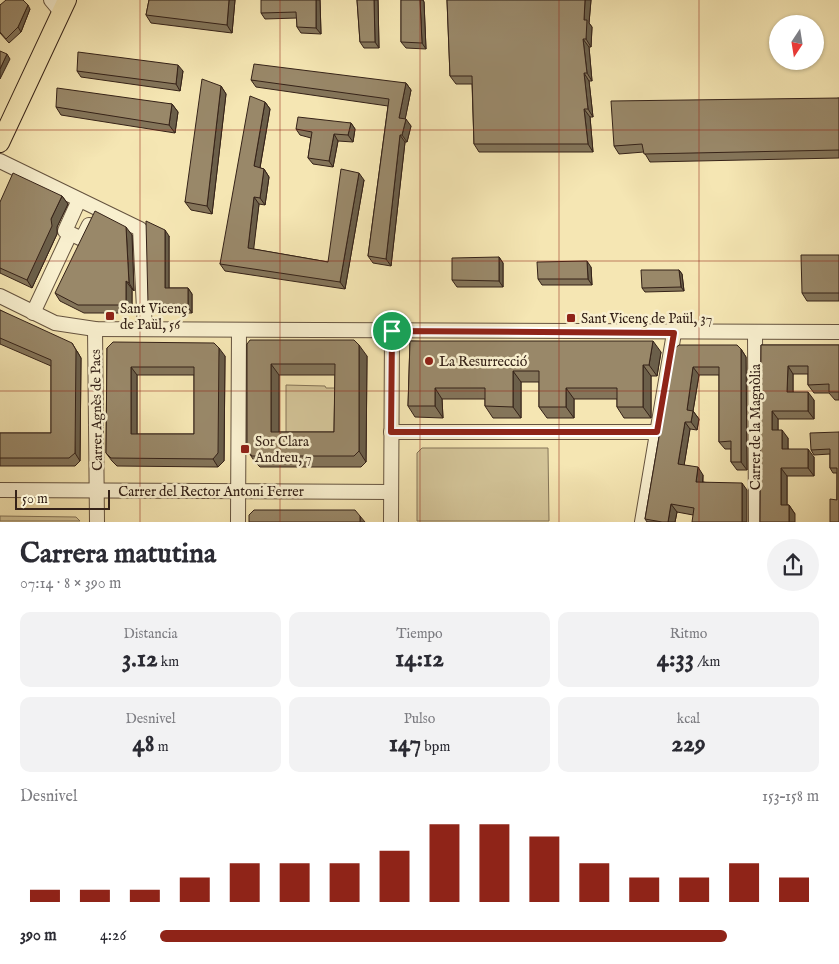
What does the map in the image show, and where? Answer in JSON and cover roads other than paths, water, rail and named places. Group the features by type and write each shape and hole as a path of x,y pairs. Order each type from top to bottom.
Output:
{"main road":[{"path":"2,134 60,4"}],"street":[{"path":"0,161 140,229 145,329"},
{"path":"79,200 65,232 82,240 96,208"},
{"path":"33,313 70,234"},
{"path":"0,296 55,323 95,329 674,333 839,332"},
{"name":"Carrer Agnès de Pacs","path":"95,329 97,522"},
{"path":"238,522 239,330"},
{"path":"391,522 392,331"},
{"name":"Carrer de la Magnòlia","path":"755,332 756,522"},
{"path":"642,522 674,333"},
{"path":"391,432 657,432"},
{"name":"Carrer del Rector Antoni Ferrer","path":"0,490 391,492"}],"place":[{"name":"Sant Vicenç de Paül, 56","path":"110,316"},
{"name":"Sant Vicenç de Paül, 37","path":"571,318"},
{"name":"La Resurrecció","path":"429,361"},
{"name":"Sor Clara Andreu, 7","path":"245,449"}]}
